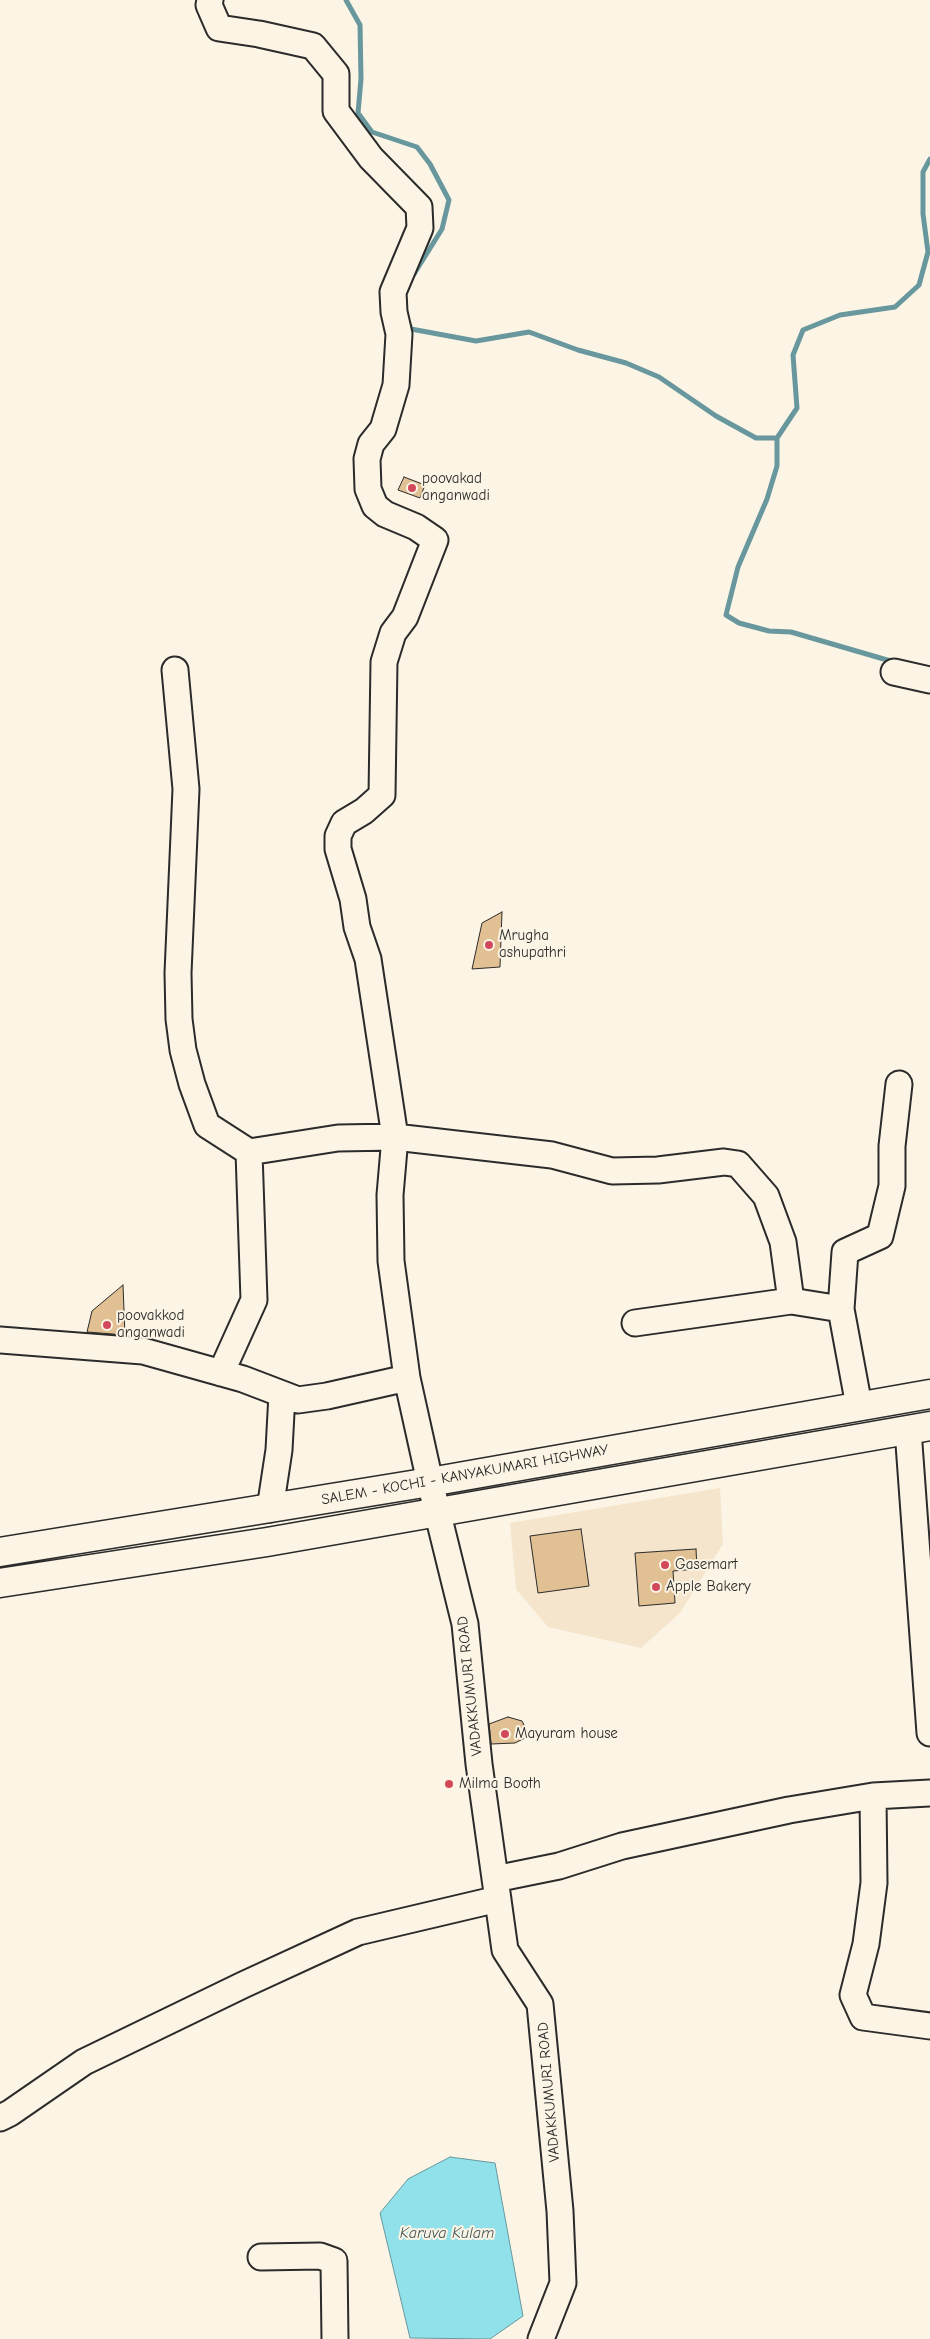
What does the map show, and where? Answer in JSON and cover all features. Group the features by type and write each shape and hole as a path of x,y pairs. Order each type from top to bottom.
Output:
{"highway":[{"name":"SALEM - KOCHI - KANYAKUMARI HIGHWAY","path":"0,1552 430,1482 930,1394"},
{"name":"SALEM - KOCHI - KANYAKUMARI HIGHWAY","path":"0,1583 438,1512 919,1428"}],"street":[{"name":"VADAKKUMURI ROAD","path":"210,0 209,5 219,28 259,34 313,46 336,74 336,111 371,158 419,207 420,228 393,292 398,334 396,385 383,429 371,444 367,460 368,489 375,506 385,514 416,527 435,540 427,557 414,598 405,617 393,634 384,662 382,795 364,811 344,823 338,836 338,849 353,899 357,927 368,959 395,1137 390,1195 391,1261 407,1378 430,1482 466,1624 479,1764 505,1950 540,2004 560,2211 563,2283 541,2339"},
{"path":"174,670 186,789 178,973 179,1019 183,1050 192,1084 208,1125 249,1152 338,1138 395,1137 552,1155 612,1171 658,1170 724,1162 738,1164 766,1196 783,1242 791,1300"},
{"path":"894,672 930,680"},
{"path":"859,1406 841,1309 845,1252 880,1236 892,1186 892,1146 899,1084"},
{"path":"221,1373 254,1300 249,1152"},
{"path":"635,1322 791,1300 841,1309"},
{"path":"0,1340 143,1351 221,1373 298,1400 327,1396 407,1378"},
{"path":"270,1509 279,1450 282,1394"},
{"path":"919,1428 930,1733"},
{"path":"0,2118 84,2062 358,1932 496,1889 622,1846 789,1810 873,1796 930,1793"},
{"path":"873,1796 874,1883 866,1944 853,1995 863,2017 930,2026"},
{"path":"261,2256 320,2256 334,2261 335,2339"}],"shaded area":[{"path":"720,1488 723,1544 680,1613 641,1648 548,1627 516,1589 510,1523"}],"water":[{"name":"Karuva Kulam","path":"450,2157 495,2163 523,2316 490,2339 410,2338 380,2213 408,2179"}],"building":[{"name":"poovakad anganwadi","path":"404,477 425,485 420,498 398,490"},
{"name":"Mrugha ashupathri","path":"502,912 500,967 472,969 482,923"},
{"name":"poovakkod anganwadi","path":"123,1285 125,1335 87,1332 92,1311"},
{"path":"581,1529 589,1586 538,1593 530,1536"},
{"name":"Apple Bakery","path":"696,1549 697,1569 673,1571 675,1603 639,1606 635,1553"},
{"name":"Mayuram house","path":"508,1717 522,1721 527,1731 525,1738 515,1743 491,1744 489,1724"}],"waterway":[{"path":"346,0 360,25 361,79 358,113 372,132 417,147 430,164 449,200 442,229 414,274"},
{"path":"409,324 411,329 476,341 529,332 578,350 626,363 659,377 716,416 756,438 777,438 797,408 793,355 803,330 840,315 895,307 919,285 928,252 923,214 923,172 930,159"},
{"path":"777,438 777,466 767,499 738,567 726,615 739,623 769,631 791,632 894,662"}],"place":[{"name":"poovakad anganwadi","path":"412,488"},
{"name":"Mrugha ashupathri","path":"489,945"},
{"name":"poovakkod anganwadi","path":"107,1325"},
{"name":"Gasemart","path":"665,1565"},
{"name":"Apple Bakery","path":"656,1587"},
{"name":"Mayuram house","path":"505,1734"},
{"name":"Milma Booth","path":"449,1784"}]}
